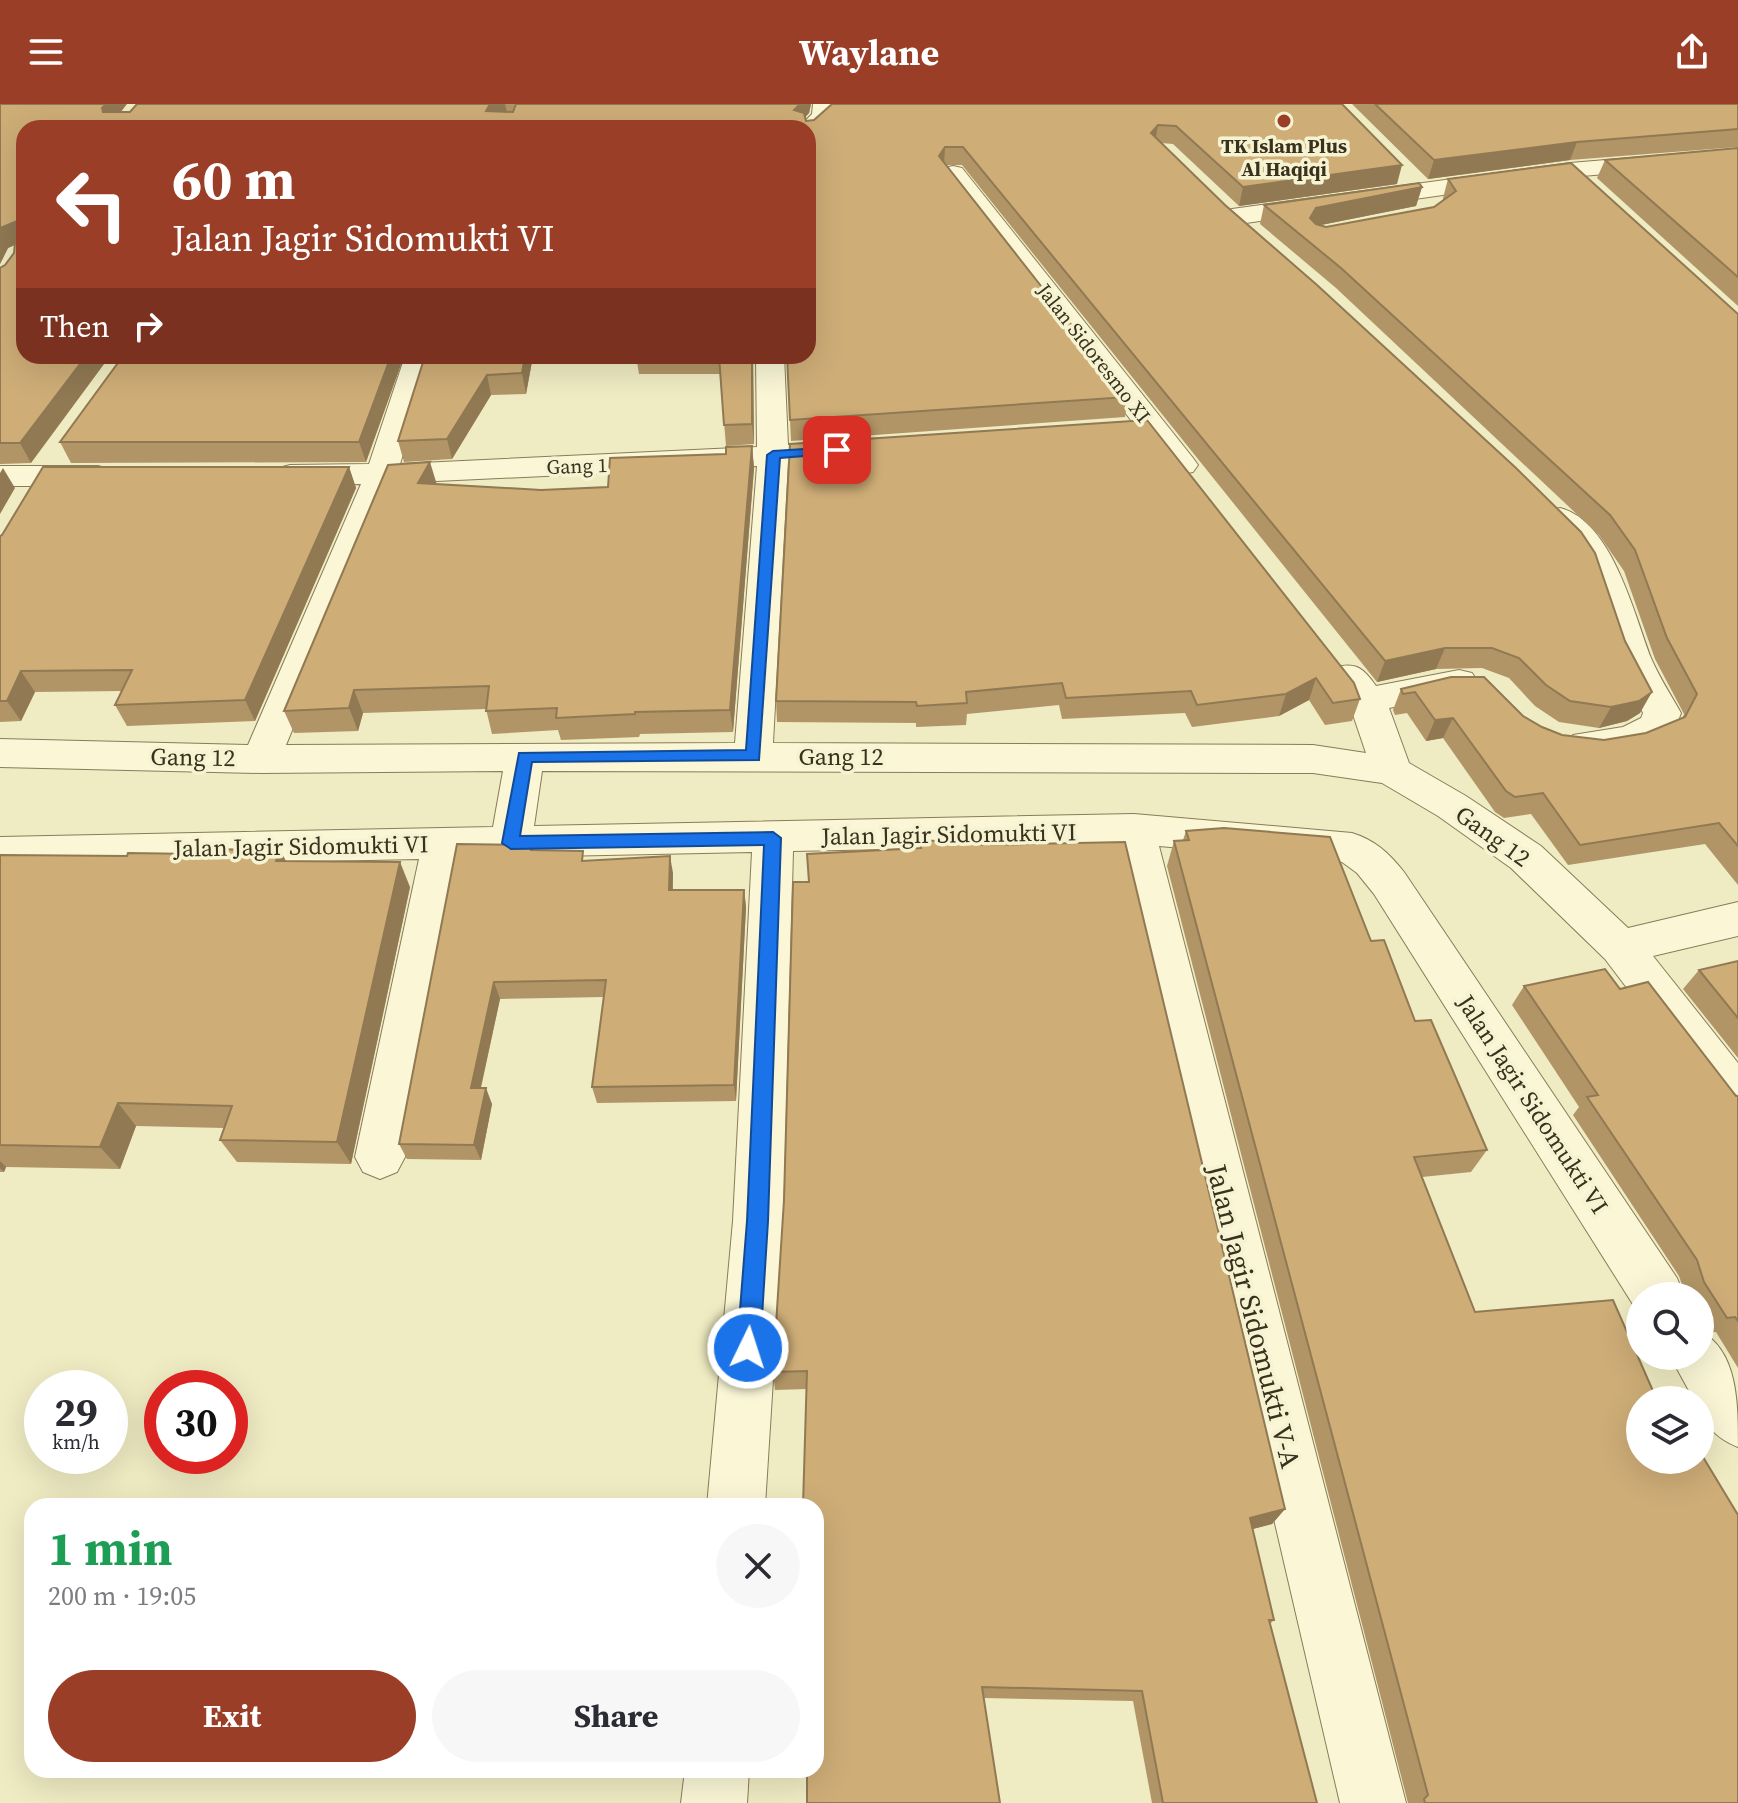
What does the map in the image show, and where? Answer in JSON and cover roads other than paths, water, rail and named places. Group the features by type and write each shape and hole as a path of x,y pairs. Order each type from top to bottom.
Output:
{"street":[{"path":"816,123 823,116 824,104"},
{"path":"1268,248 1222,208 1420,189 1570,170 1738,156"},
{"path":"1399,168 1434,205 1427,215"},
{"path":"1570,170 1592,191"},
{"name":"Jalan Sidoresmo XI","path":"953,173 1137,429 1202,490"},
{"path":"261,759 381,475 416,364"},
{"path":"753,756 773,455 770,364"},
{"name":"Gang 1","path":"258,475 381,475 884,447"},
{"path":"21,511 51,464"},
{"path":"0,476 51,464 135,475"},
{"path":"1541,500 1585,544 1604,572 1634,660 1662,713 1657,726 1631,740 1583,744 1560,740"},
{"path":"1328,650 1367,700 1392,771"},
{"path":"1367,700 1462,681 1482,683"},
{"name":"Gang 12","path":"0,753 261,759 753,756 1313,759 1392,771 1452,806 1526,857 1620,947 1738,1098"},
{"path":"511,843 525,757"},
{"name":"Jalan Jagir Sidomukti VI","path":"0,852 1134,829 1352,848 1372,862 1389,883 1649,1282"},
{"name":"Jalan Jagir Sidomukti V-A","path":"1134,829 1373,1803"},
{"path":"737,1498 758,1221 773,838"},
{"path":"380,1157 443,844"},
{"path":"1620,947 1738,919"},
{"path":"1706,1370 1738,1419"},
{"path":"714,1803 716,1778"}],"place":[{"name":"TK Islam Plus Al Haqiqi","path":"1284,121"}]}
